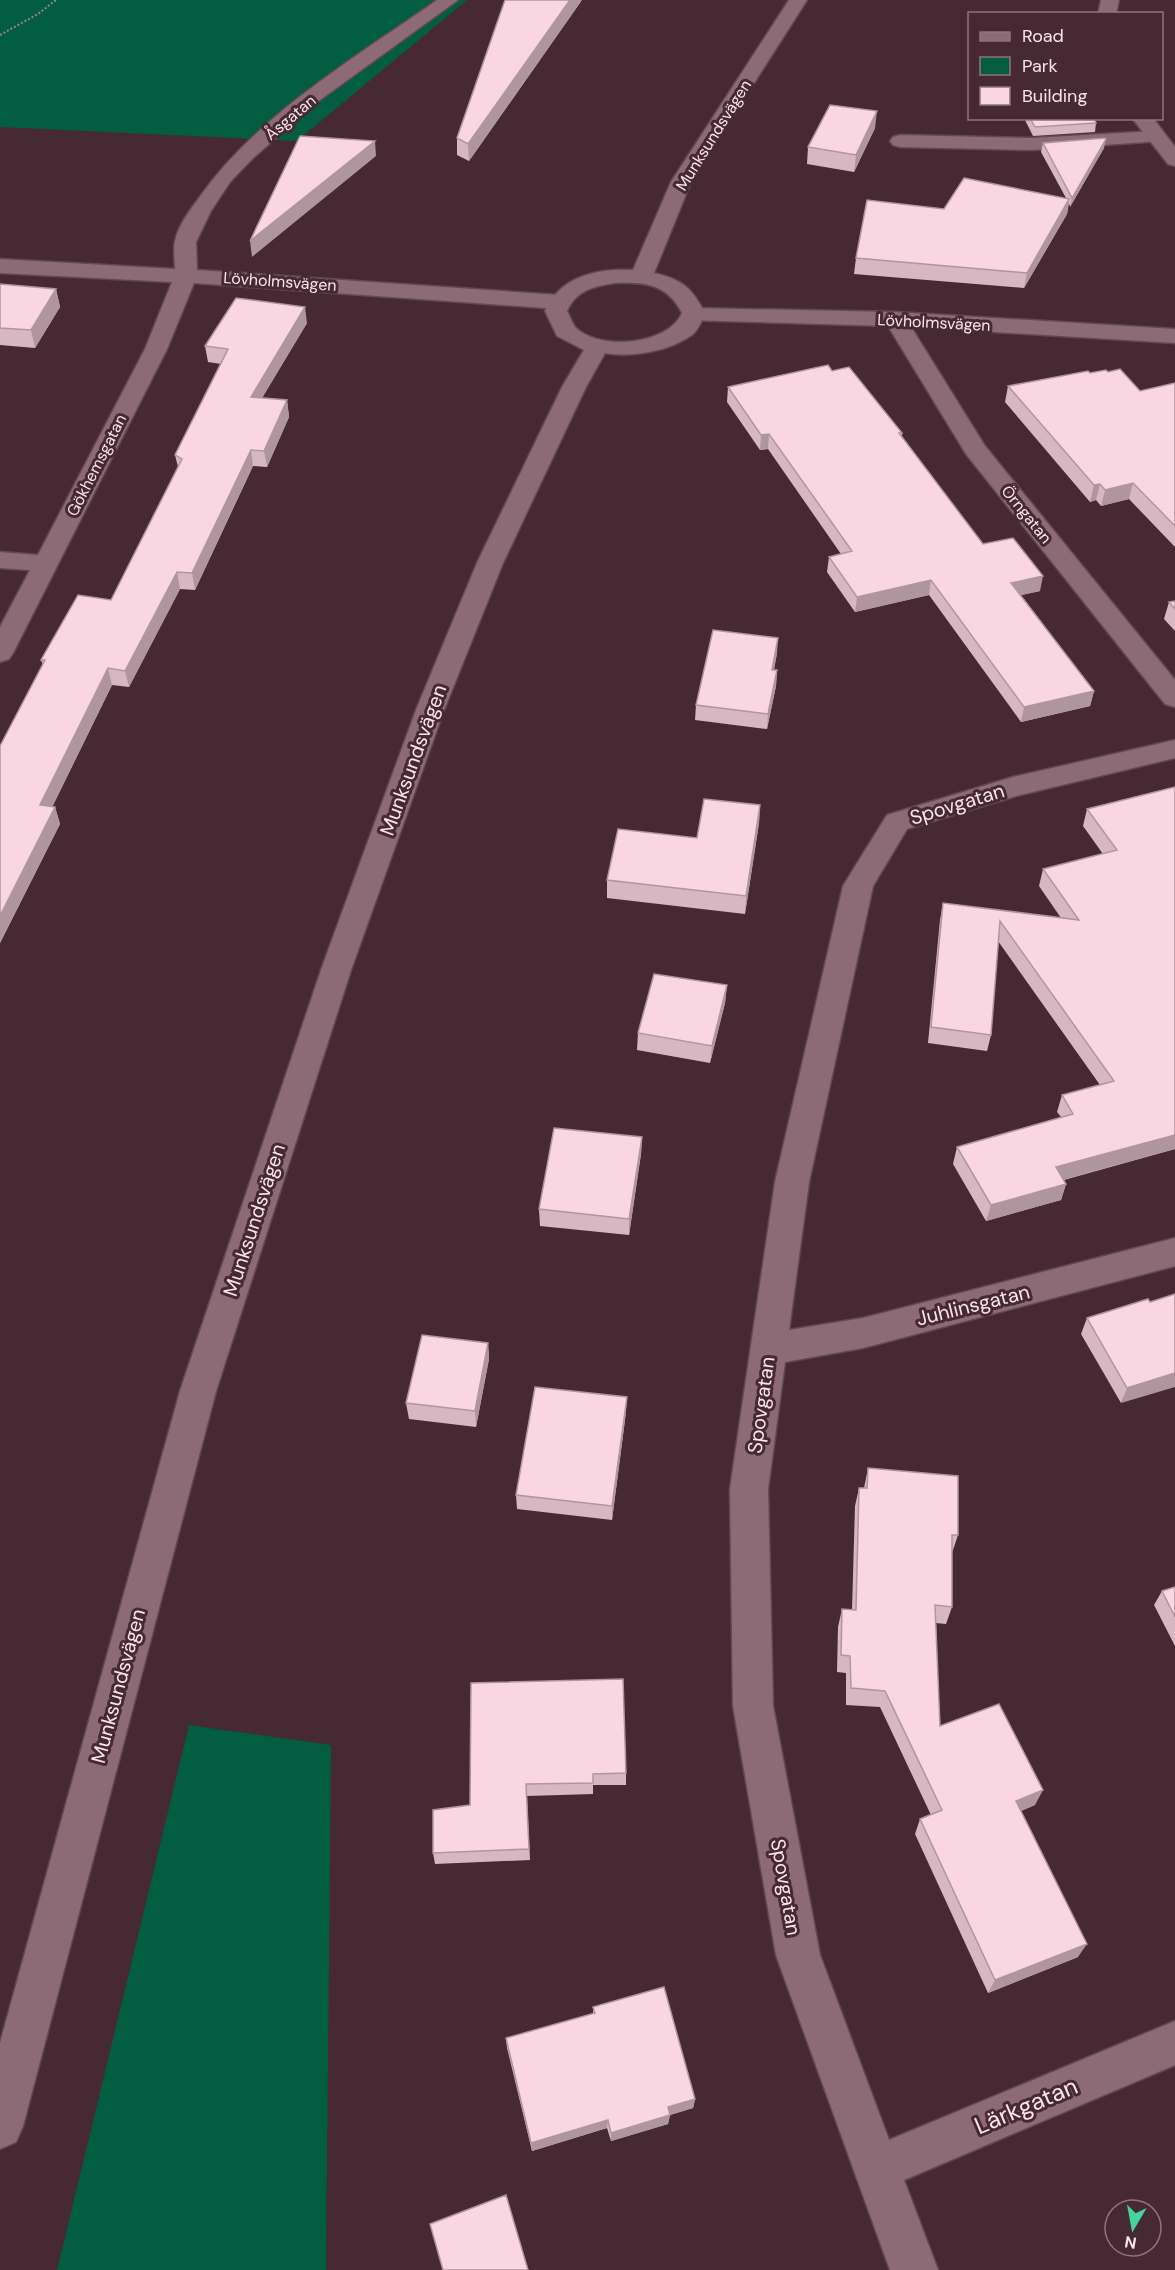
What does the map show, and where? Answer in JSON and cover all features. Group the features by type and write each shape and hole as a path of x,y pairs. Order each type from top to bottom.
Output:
{"street":[{"name":"Åsgatan","path":"186,275 185,242 200,211 223,178 246,154 313,96 449,0"},
{"name":"Munksundsvägen","path":"641,277 681,182 798,0"},
{"path":"1143,120 1175,160"},
{"path":"900,141 1032,144 1155,137"},
{"name":"Lövholmsvägen","path":"0,266 186,275 559,302"},
{"name":"Gökhemsgatan","path":"0,653 156,349 186,275"},
{"path":"615,276 641,277 656,279 680,291 690,300 693,315 690,324 681,334 656,345 625,349 598,345 575,337 563,328 557,317 559,302 570,289 595,279 615,276"},
{"name":"Lövholmsvägen","path":"693,315 895,319 1175,336"},
{"name":"Örngatan","path":"895,319 975,449 1175,698"},
{"name":"Munksundsvägen","path":"0,2126 198,1391 336,970 422,732 490,563 574,387 598,345"},
{"path":"0,560 46,563"},
{"name":"Spovgatan","path":"914,2270 798,1955 753,1706 749,1489 792,1182 858,885 897,822 1013,787 1175,749"},
{"name":"Juhlinsgatan","path":"769,1349 863,1333 1175,1252"},
{"name":"Lärkgatan","path":"877,2168 1175,2043"}],"path":[{"path":"0,35 38,14 56,0"}],"green space":[{"path":"0,0 467,0 297,141 0,127"},
{"path":"189,1725 331,1745 326,2270 57,2270"}],"building":[{"path":"505,0 570,0 468,144 457,138"},
{"path":"830,105 877,111 856,155 808,147"},
{"path":"1031,120 1095,120 1096,123 1035,127"},
{"path":"300,136 375,141 250,241"},
{"path":"1106,139 1072,198 1043,143"},
{"path":"964,178 1069,199 1027,273 856,258 867,200 944,209"},
{"path":"0,284 56,289 31,330 0,328"},
{"path":"236,298 305,307 251,397 287,400 264,451 251,450 192,573 177,572 125,671 108,668 40,805 55,807 0,916 0,746 45,660 41,660 78,595 111,600 182,459 175,455 228,349 205,346"},
{"path":"828,365 832,371 849,367 902,433 899,433 983,544 1013,538 1043,576 1011,583 1094,691 1024,707 931,580 857,597 829,557 852,551 769,434 761,435 728,387"},
{"path":"1120,369 1140,391 1175,383 1175,526 1133,483 1105,490 1100,484 1094,485 1008,386 1088,371 1090,373 1106,370 1108,372"},
{"path":"1175,601 1175,609 1169,602"},
{"path":"713,630 778,638 772,670 777,670 768,714 696,705"},
{"path":"1175,787 1175,1135 1056,1167 1066,1184 991,1205 957,1147 1073,1114 1062,1095 1114,1081 1000,921 991,1035 931,1027 943,903 1079,920 1043,869 1117,850 1087,809"},
{"path":"704,799 760,805 746,896 607,880 618,829 697,838"},
{"path":"654,974 727,985 712,1046 638,1033"},
{"path":"554,1128 642,1137 629,1219 539,1209"},
{"path":"1175,1294 1175,1373 1127,1388 1087,1318 1148,1299 1150,1302"},
{"path":"422,1335 488,1343 475,1411 406,1403"},
{"path":"535,1387 627,1397 612,1506 516,1495"},
{"path":"868,1468 958,1476 958,1535 952,1535 952,1607 935,1605 940,1726 999,1704 1043,1790 1016,1801 1087,1944 995,1980 920,1819 942,1810 885,1691 851,1688 850,1656 841,1655 842,1609 856,1610 859,1488 867,1488"},
{"path":"1175,1587 1175,1617 1162,1591"},
{"path":"623,1679 626,1773 593,1774 593,1783 526,1784 529,1849 433,1853 433,1810 470,1805 471,1683"},
{"path":"664,1987 695,2099 668,2107 670,2115 611,2133 608,2120 531,2143 506,2038 595,2013 593,2007"},
{"path":"506,2195 528,2270 443,2270 430,2224"}]}
